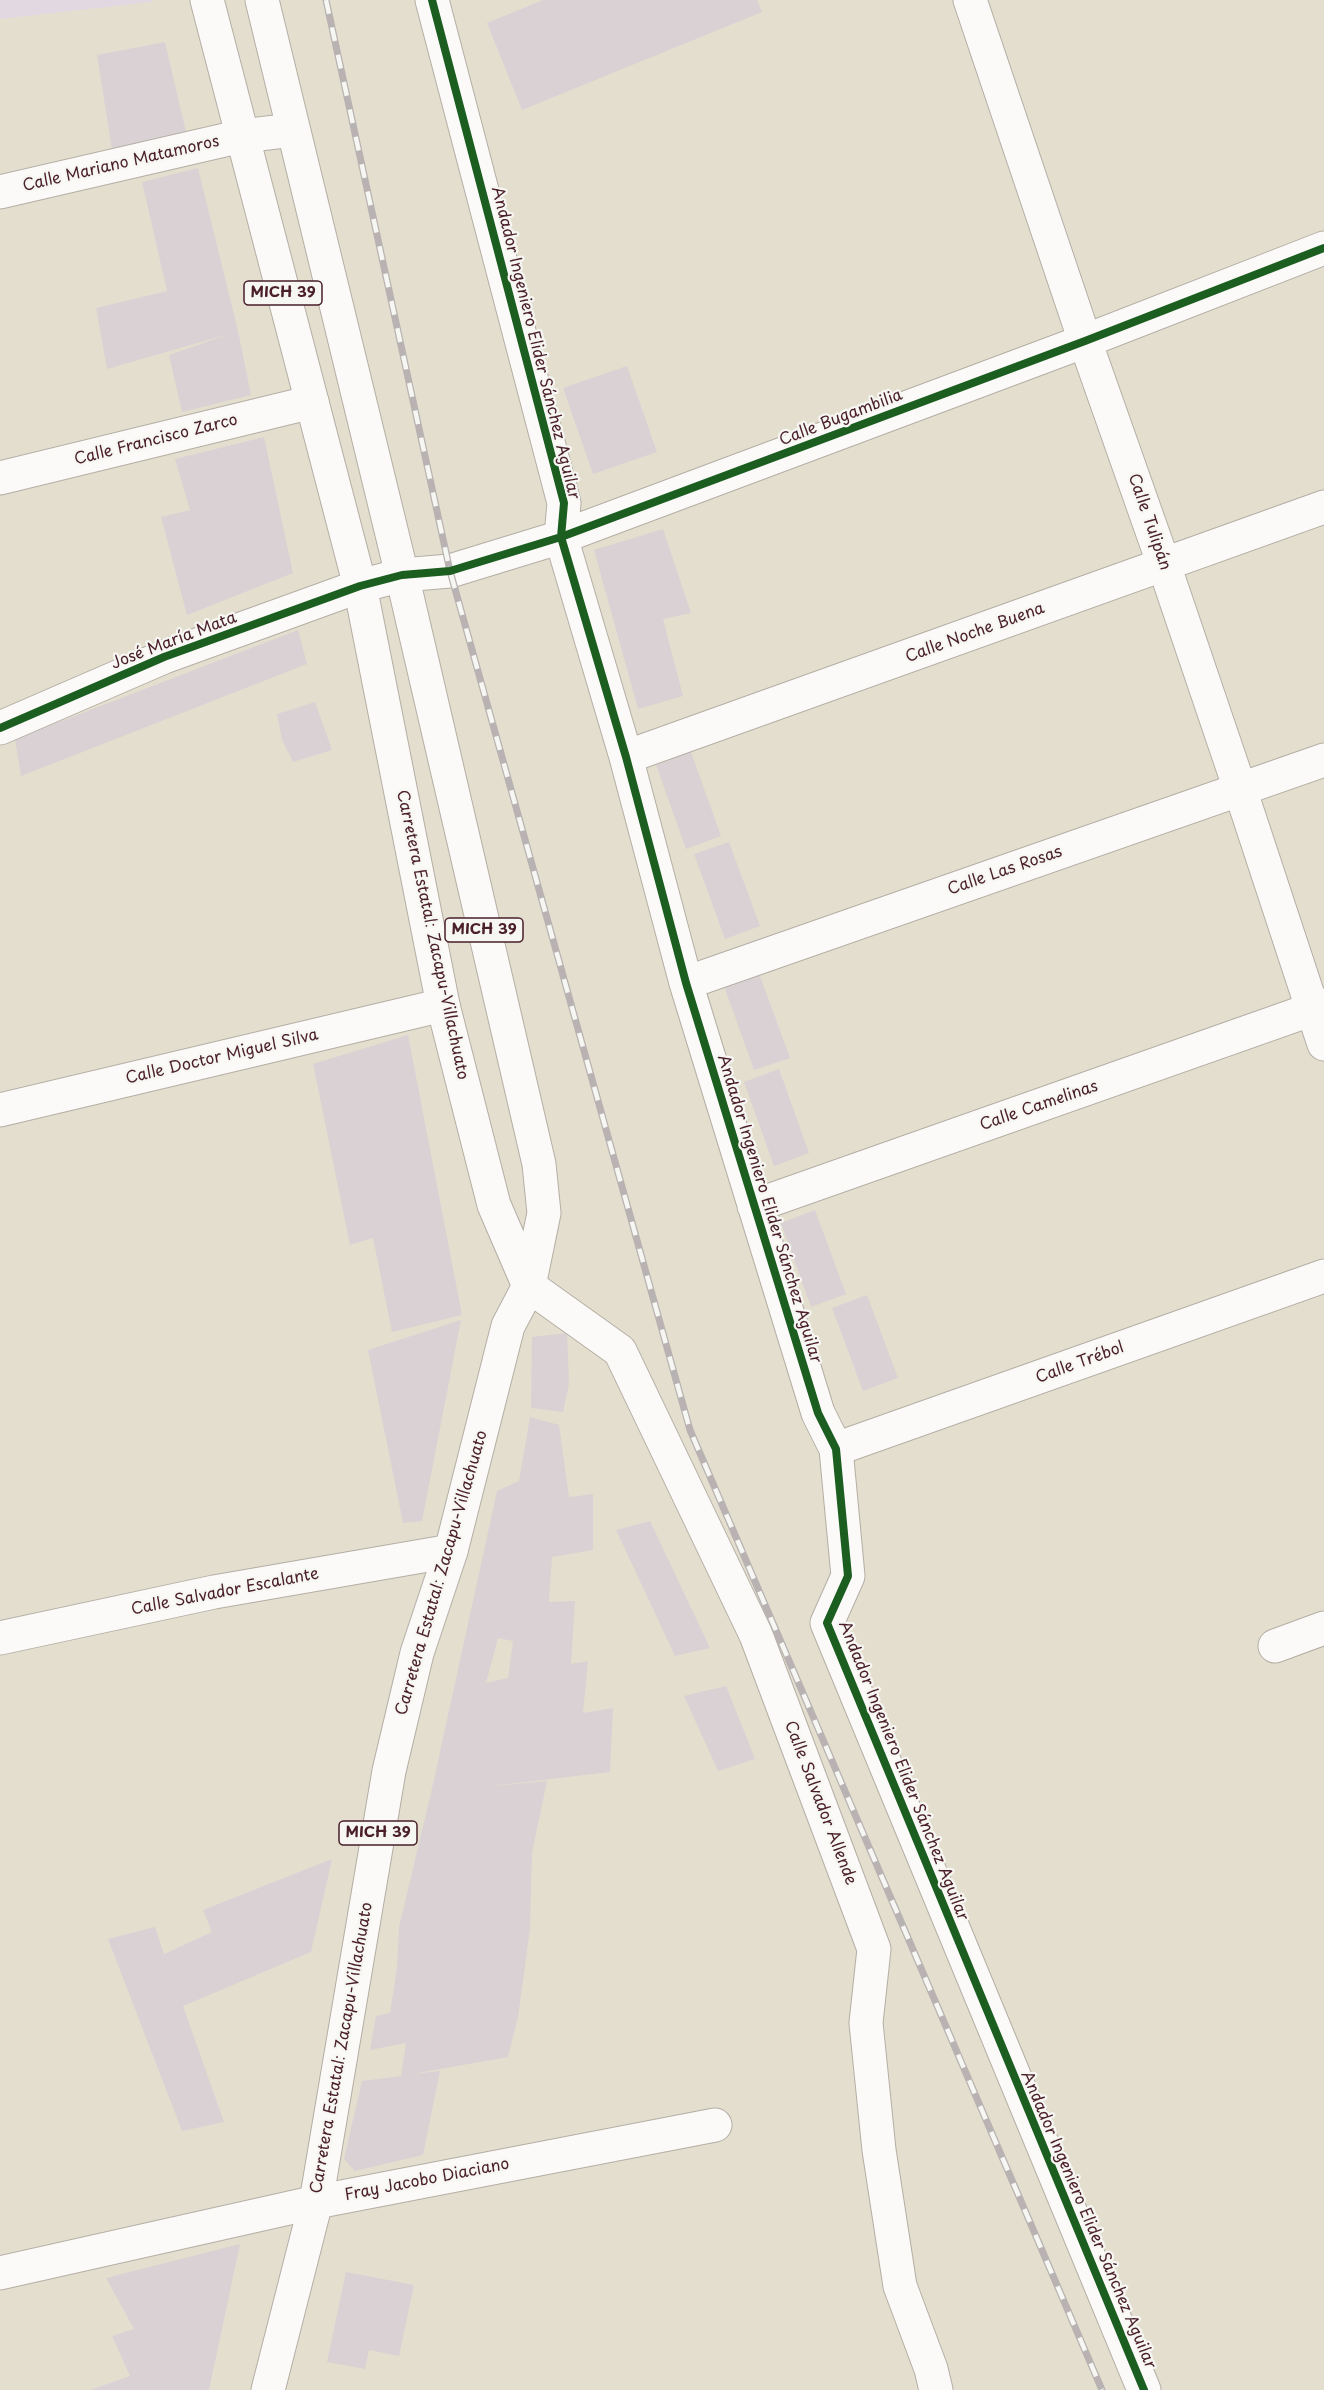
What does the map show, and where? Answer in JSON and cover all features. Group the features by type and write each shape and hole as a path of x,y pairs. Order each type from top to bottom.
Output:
{"street":[{"name":"Carretera Estatal: Zacapu-Villachuato","path":"207,0 360,586 443,1005 494,1204 529,1286 508,1326 451,1551 417,1653 389,1771 316,2202 268,2390"},
{"name":"MICH 39","path":"262,0 402,575 539,1164 544,1213 529,1286"},
{"name":"Andador Ingeniero Elider Sánchez Aguilar","path":"432,0 564,503 561,537 626,757 686,983 818,1413 836,1449 848,1576 827,1623 1144,2390"},
{"name":"Calle Tulipán","path":"970,0 1084,341 1318,1007 1324,1044"},
{"name":"Calle Mariano Matamoros","path":"0,192 242,136 292,130"},
{"name":"Calle Bugambilia","path":"360,586 402,575 450,571 561,537 1084,341 1324,248"},
{"name":"Calle Francisco Zarco","path":"0,478 312,402"},
{"name":"Calle Noche Buena","path":"626,757 1324,507"},
{"name":"José María Mata","path":"0,728 164,657 360,586"},
{"name":"Calle Las Rosas","path":"686,983 1324,760"},
{"name":"Calle Doctor Miguel Silva","path":"0,1110 443,1005"},
{"name":"Calle Camelinas","path":"754,1206 1318,1007"},
{"name":"Calle Trébol","path":"836,1449 1324,1276"},
{"name":"Calle Salvador Allende","path":"529,1286 620,1351 756,1635 874,1949 866,2024 879,2150 900,2286 931,2369 936,2390"},
{"name":"Calle Salvador Escalante","path":"0,1638 214,1592 451,1551"},
{"path":"1275,1646 1324,1628"},
{"name":"Fray Jacobo Diaciano","path":"0,2273 316,2202 715,2125"}],"shaded area":[{"path":"0,0 152,0 152,2 0,19"}],"building":[{"path":"543,0 757,0 762,12 522,110 487,23"},
{"path":"165,42 186,132 112,150 97,55"},
{"path":"198,168 238,331 251,395 182,412 169,355 229,334 107,369 96,308 167,291 142,182"},
{"path":"627,366 657,452 593,474 563,388"},
{"path":"264,437 293,573 187,615 161,517 190,510 175,459"},
{"path":"663,529 691,613 663,619 683,696 638,709 594,550"},
{"path":"298,630 307,664 21,776 15,739"},
{"path":"315,702 332,750 293,762 282,740 277,714"},
{"path":"691,752 721,836 686,849 656,765"},
{"path":"729,842 760,926 725,939 694,854"},
{"path":"759,973 790,1058 754,1070 724,986"},
{"path":"408,1035 462,1315 392,1332 373,1238 350,1245 313,1064"},
{"path":"779,1069 809,1153 774,1166 744,1082"},
{"path":"815,1210 846,1294 811,1307 781,1223"},
{"path":"867,1295 898,1378 863,1391 832,1308"},
{"path":"461,1320 422,1521 403,1523 368,1350"},
{"path":"567,1333 569,1384 563,1412 531,1408 532,1337"},
{"path":"530,1417 559,1425 569,1497 593,1494 593,1550 552,1557 549,1602 575,1601 571,1664 588,1661 583,1713 613,1708 610,1772 483,1787 547,1781 532,1853 530,1929 518,2017 508,2057 412,2074 440,2071 423,2155 355,2171 344,2159 362,2081 401,2076 406,2043 370,2050 376,2016 390,2013 397,1967 399,1927 431,1793 497,1491 519,1481","holes":["498,1638 513,1641 508,1678 486,1683"]},
{"path":"650,1521 710,1648 675,1656 616,1530"},
{"path":"726,1686 755,1759 718,1771 684,1696"},
{"path":"332,1859 311,1952 183,2006 224,2122 182,2131 108,1939 155,1927 164,1954 212,1932 203,1910"},
{"path":"240,2244 209,2390 90,2390 130,2376 112,2336 134,2329 106,2278"},
{"path":"346,2272 414,2285 399,2356 369,2350 365,2369 327,2362"}],"railway":[{"path":"326,0 450,571 690,1430 1102,2390"}],"cycle path":[{"path":"432,0 564,503 561,537 626,757 686,983 818,1413 836,1449 848,1576 827,1623 1144,2390"},
{"path":"0,728 164,657 360,586 402,575 450,571 561,537 1085,341 1324,248"}]}
